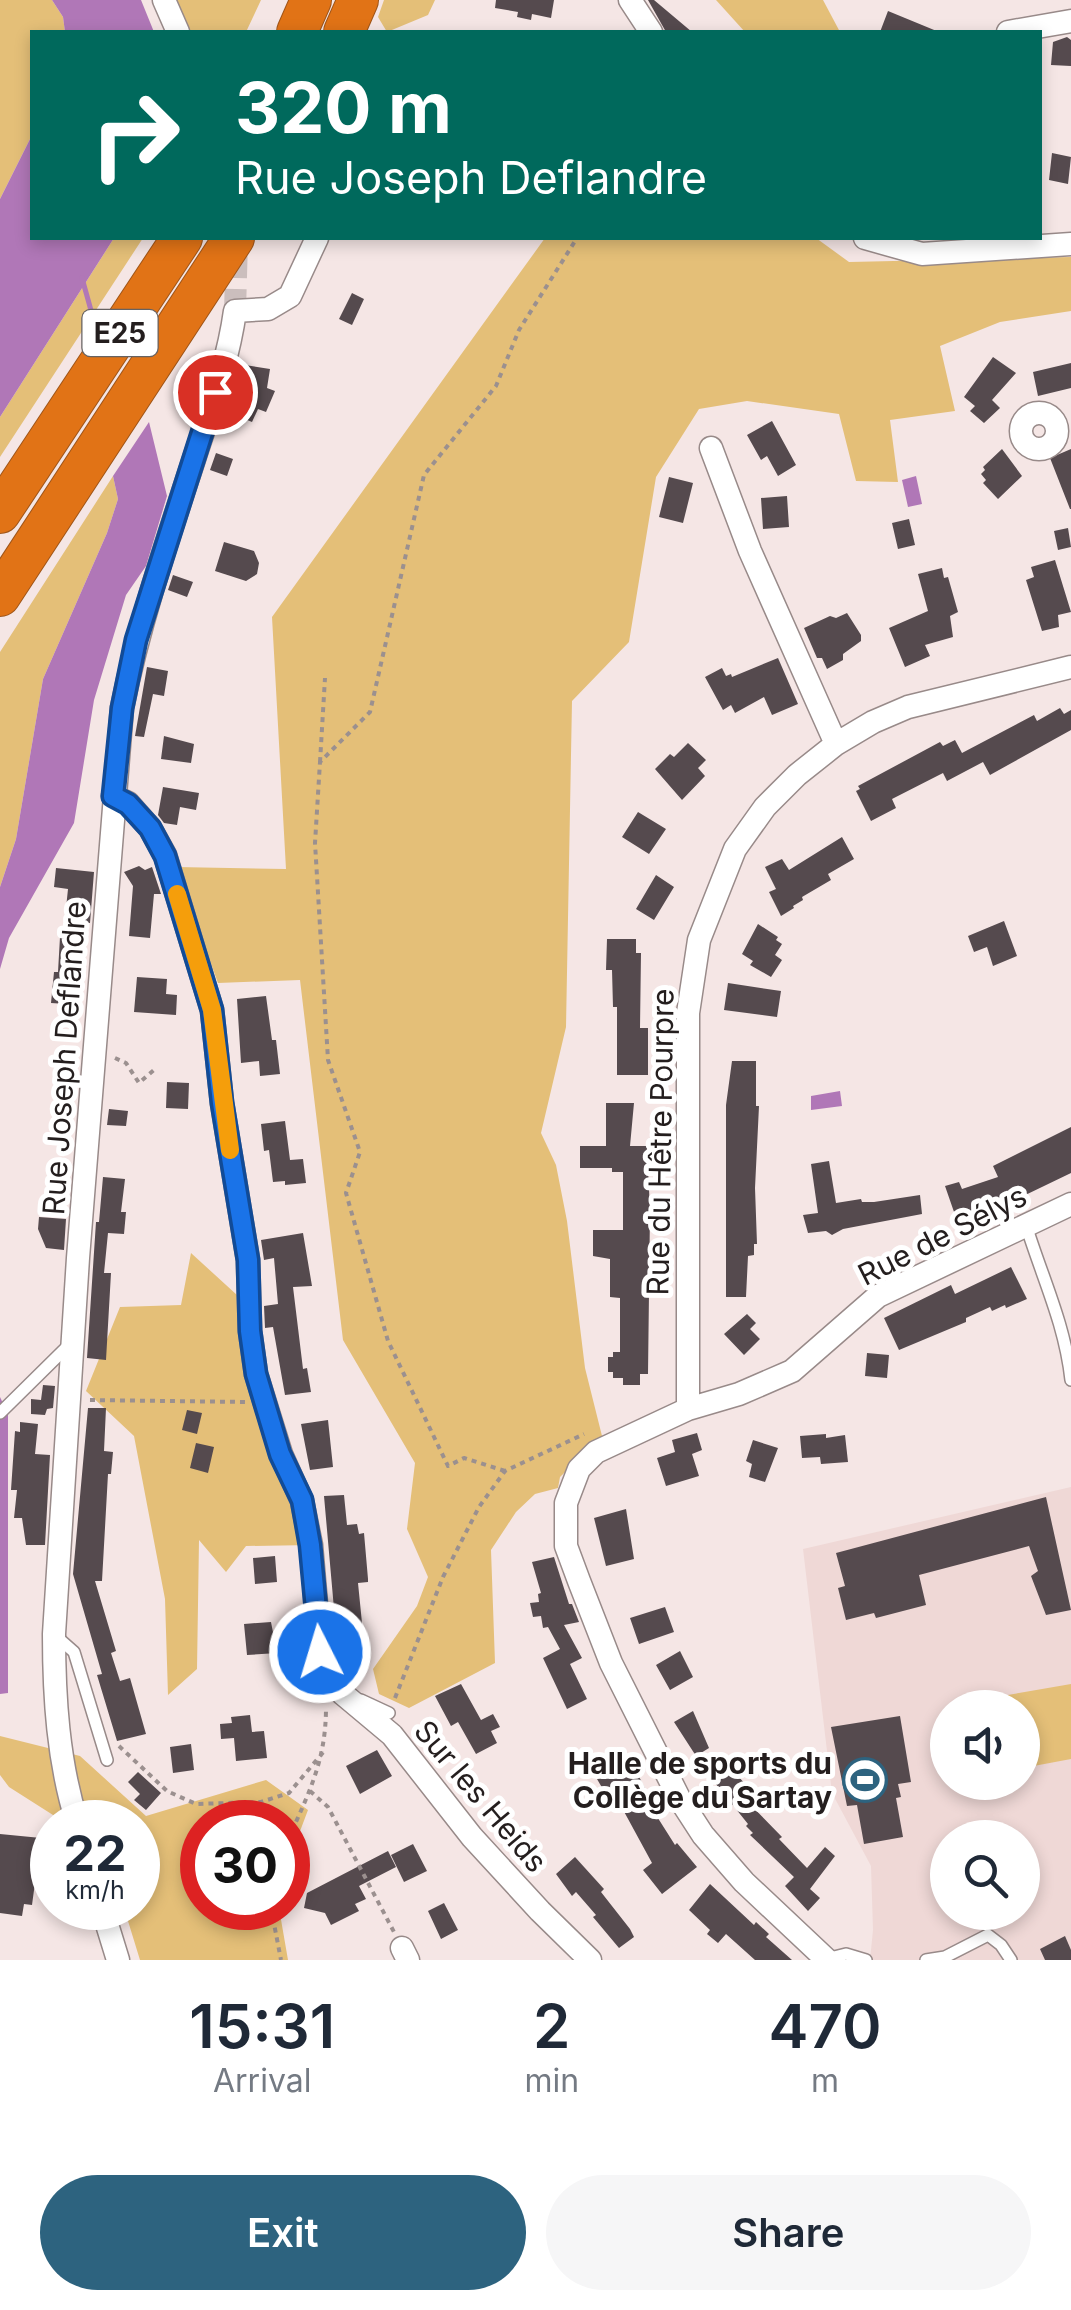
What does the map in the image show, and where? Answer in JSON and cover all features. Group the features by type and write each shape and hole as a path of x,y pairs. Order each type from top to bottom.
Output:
{"highway":[{"path":"277,30 288,0"},
{"path":"298,30 311,0"},
{"path":"345,30 358,0"},
{"name":"E25","path":"0,513 181,240"},
{"name":"E25","path":"0,596 233,240"}],"street":[{"path":"164,0 177,30"},
{"path":"630,0 650,30"},
{"path":"1019,30 1071,21"},
{"name":"Rue Joseph Deflandre","path":"70,1800 56,1703 54,1634 72,1341 122,708 136,640 231,340 235,311 268,309 290,296 316,240"},
{"path":"873,240 922,254 1071,244"},
{"path":"711,448 750,551 836,744"},
{"name":"Rue du Hêtre Pourpre","path":"688,1410 687,1042 692,977 698,940 735,849 765,807 797,774 836,744 908,707 1071,667"},
{"path":"113,796 128,804 150,828 165,856 212,1010 222,1103 248,1260 256,1374 280,1454 302,1500 320,1652 326,1672"},
{"name":"Rue de Sélys","path":"688,1410 792,1371 878,1296 1071,1204"},
{"path":"688,1410 596,1452 580,1469 566,1504 566,1546 611,1663 703,1835 744,1882 826,1960"},
{"name":"Sur les Heids","path":"326,1672 343,1694 392,1735 472,1837 590,1960"},
{"path":"109,1930 118,1960"}],"lane":[{"path":"1026,1225 1051,1288 1068,1350 1071,1380"},
{"path":"2,1411 72,1341"},
{"path":"54,1634 74,1652 107,1760"},
{"path":"343,1694 389,1713"},
{"path":"926,1960 945,1956 988,1935 1001,1944 1010,1960"},
{"path":"826,1960 846,1954 866,1960"}],"path":[{"path":"320,762 370,712 424,474 496,386 519,330 575,240"},
{"path":"324,678 315,843 328,1060 360,1152 346,1193 388,1341 448,1466 464,1458 505,1472"},
{"path":"96,1043 105,1053 126,1063 139,1083 155,1068"},
{"path":"70,1400 265,1402"},
{"path":"389,1713 443,1578 479,1507 505,1472 594,1430 607,1436 611,1444"},
{"path":"306,1800 324,1750 326,1672"},
{"path":"100,1739 115,1743 167,1791 196,1804 261,1802 290,1794 324,1750"},
{"path":"310,1791 328,1807 405,1954"},
{"path":"275,1930 281,1960"}],"shaded area":[{"path":"0,0 52,0 63,17 65,30 30,30 30,139 0,199"},
{"path":"52,0 141,0 153,30 65,30 63,17"},
{"path":"177,0 261,0 247,30 175,30"},
{"path":"384,0 435,0 428,15 392,30 386,30 378,17"},
{"path":"716,0 823,0 839,30 743,30"},
{"path":"30,139 30,240 113,240 0,417 0,199"},
{"path":"113,240 142,240 0,457 0,417"},
{"path":"544,240 819,240 849,262 1071,257 1071,311 1000,322 940,346 955,411 890,420 898,482 856,481 839,414 747,401 699,409 656,477 629,642 572,701 566,1027 541,1133 556,1165 585,1368 602,1436 560,1477 558,1488 535,1494 516,1512 491,1550 495,1663 409,1708 379,1694 373,1669 417,1606 428,1577 407,1529 415,1463 343,1340 300,980 218,983 176,867 286,869 272,617"},
{"path":"149,422 167,496 146,566 126,595 94,700 74,823 9,938 0,969 0,887 16,839 43,679 107,533 118,499 113,476"},
{"path":"113,476 118,499 107,533 43,679 16,839 0,887 0,652"},
{"path":"916,476 922,504 908,507 902,480"},
{"path":"840,1091 842,1106 811,1110 811,1096"},
{"path":"191,1253 249,1306 311,1545 246,1546 226,1572 199,1540 197,1669 168,1695 165,1599 134,1436 86,1391 120,1307 181,1305"},
{"path":"0,1397 8,1414 8,1693 0,1694"},
{"path":"1071,1487 1071,1960 870,1960 871,1866 832,1793 803,1549"},
{"path":"1071,1684 1071,1759 1040,1765 1040,1690 1037,1690"},
{"path":"0,1736 80,1756 128,1800 30,1800 9,1787 0,1775"},
{"path":"266,1780 294,1800 199,1800"},
{"path":"180,1806 180,1930 283,1930 288,1960 140,1960 131,1930 160,1930 160,1812"}],"building":[{"path":"496,0 554,0 551,18 532,14 531,20 517,17 518,12 495,8"},
{"path":"648,0 654,0 690,30 665,30"},
{"path":"888,11 934,30 881,30"},
{"path":"1067,37 1071,40 1071,66 1051,65 1053,42"},
{"path":"1052,153 1071,157 1068,184 1049,180"},
{"path":"352,293 364,299 352,325 339,319"},
{"path":"993,357 1016,373 992,400 1000,408 984,423 970,411 975,406 964,397"},
{"path":"1071,363 1071,388 1038,396 1033,372"},
{"path":"245,365 270,369 267,388 275,391 266,412 258,409 252,422 226,411"},
{"path":"772,421 796,465 778,476 767,456 761,460 747,435"},
{"path":"1002,449 1022,476 998,499 983,483 986,480 981,474"},
{"path":"1071,449 1071,509 1070,509 1050,458"},
{"path":"216,453 233,459 227,476 210,470"},
{"path":"669,477 693,483 683,523 659,517"},
{"path":"787,496 789,527 763,529 761,498"},
{"path":"909,519 915,545 898,549 892,523"},
{"path":"1068,528 1071,547 1058,550 1054,531"},
{"path":"224,542 254,551 259,563 257,574 246,581 215,571"},
{"path":"1055,560 1071,612 1058,615 1059,627 1042,631 1026,580 1034,577 1031,567"},
{"path":"942,568 958,612 950,616 953,637 925,645 930,656 905,667 889,628 928,611 918,574"},
{"path":"173,575 193,582 187,597 168,590"},
{"path":"847,613 861,641 843,654 843,660 827,669 822,658 817,658 804,628"},
{"path":"778,658 798,704 772,715 764,697 735,713 731,705 723,710 705,677 722,668 726,676 732,677"},
{"path":"147,667 168,671 164,696 153,694 144,737 135,736"},
{"path":"1060,708 1064,714 1071,710 1071,730 990,775 983,762 947,781 943,773 892,799 896,808 871,821 856,791 858,786 940,742 943,746 955,740 962,753 1034,715 1037,721"},
{"path":"164,736 194,744 191,763 161,759"},
{"path":"688,743 706,760 698,768 705,776 682,800 655,769"},
{"path":"163,787 199,793 196,810 180,807 177,825 164,823 158,815"},
{"path":"638,812 666,829 649,854 622,837"},
{"path":"842,837 854,859 828,874 831,880 802,897 781,916 769,892 776,889 765,867 782,859 789,870"},
{"path":"139,866 145,870 152,867 161,894 154,894 150,938 129,936 133,886 124,872"},
{"path":"56,868 94,872 90,923 86,923 81,1005 51,1003 68,889 54,887"},
{"path":"656,875 674,887 654,920 636,909"},
{"path":"1004,921 1017,956 993,966 987,947 974,952 968,936"},
{"path":"758,924 782,944 775,955 782,960 771,977 750,965 753,961 742,954"},
{"path":"607,939 636,939 636,953 641,953 640,1028 648,1028 648,1075 617,1075 617,1007 613,1007 612,970 606,970"},
{"path":"137,977 167,979 166,994 177,995 176,1015 134,1012"},
{"path":"728,983 781,991 777,1017 724,1010"},
{"path":"266,996 280,1074 260,1076 259,1061 241,1063 237,999"},
{"path":"732,1061 756,1061 759,1106 757,1244 754,1255 748,1256 746,1297 726,1297 726,1105"},
{"path":"167,1082 189,1083 188,1109 166,1108"},
{"path":"606,1103 634,1103 630,1146 647,1146 648,1374 640,1374 640,1385 623,1385 623,1378 613,1378 613,1372 608,1372 608,1357 620,1352 620,1298 610,1297 610,1259 593,1256 593,1230 623,1230 623,1172 580,1168 580,1146 606,1146"},
{"path":"109,1109 128,1111 126,1126 107,1125"},
{"path":"285,1121 290,1160 303,1159 306,1183 273,1182 261,1124"},
{"path":"1071,1127 1071,1173 986,1214 989,1226 962,1235 945,1186 959,1182 962,1189 998,1177 993,1166"},
{"path":"829,1161 836,1203 920,1195 922,1214 843,1229 832,1235 826,1231 808,1233 803,1215 818,1213 811,1164"},
{"path":"103,1177 125,1179 121,1212 126,1212 124,1234 108,1233 104,1273 111,1273 106,1360 87,1358 96,1222"},
{"path":"39,1217 66,1219 64,1250 46,1248 38,1229"},
{"path":"303,1233 312,1286 293,1287 303,1369 307,1368 311,1392 285,1395 273,1327 265,1328 264,1306 278,1304 274,1258 264,1260 261,1240"},
{"path":"1011,1267 1027,1299 1006,1308 1005,1305 992,1311 990,1307 966,1318 966,1322 899,1350 884,1318 951,1285 955,1294"},
{"path":"747,1314 756,1323 750,1329 760,1339 744,1355 724,1334"},
{"path":"867,1353 889,1355 887,1378 865,1376"},
{"path":"43,1385 55,1386 53,1408 47,1409 45,1415 31,1414 31,1399 41,1400"},
{"path":"88,1408 106,1408 104,1451 113,1452 108,1474 102,1581 95,1581 116,1651 111,1653 120,1681 130,1678 146,1734 117,1741 73,1574"},
{"path":"187,1410 202,1413 197,1434 182,1430"},
{"path":"328,1420 333,1467 310,1470 301,1424"},
{"path":"20,1422 38,1424 35,1454 50,1455 45,1545 26,1545 22,1518 14,1518 17,1490 11,1490 15,1431 20,1432"},
{"path":"697,1433 702,1450 692,1454 699,1476 666,1486 657,1458 675,1452 672,1440"},
{"path":"826,1434 826,1438 845,1435 848,1462 821,1464 820,1457 802,1458 800,1436"},
{"path":"753,1440 778,1448 765,1482 749,1477 752,1464 746,1461"},
{"path":"196,1443 214,1447 208,1473 190,1468"},
{"path":"344,1495 347,1525 357,1524 359,1534 364,1533 368,1579 358,1583 365,1653 349,1677 341,1666 345,1658 338,1654 324,1496"},
{"path":"1046,1497 1071,1610 1046,1615 1031,1576 1038,1571 1029,1546 919,1575 926,1605 876,1618 874,1613 846,1620 838,1588 845,1586 836,1553"},
{"path":"626,1509 634,1559 606,1566 594,1518"},
{"path":"275,1556 277,1582 255,1584 253,1558"},
{"path":"554,1557 579,1622 564,1625 582,1658 570,1664 587,1699 567,1709 543,1658 560,1649 548,1627 543,1628 541,1616 533,1617 530,1603 539,1602 541,1593 532,1562"},
{"path":"665,1607 674,1632 639,1644 630,1618"},
{"path":"271,1622 277,1653 247,1655 244,1624"},
{"path":"680,1651 693,1677 670,1690 656,1665"},
{"path":"461,1684 481,1720 493,1714 500,1727 491,1731 497,1743 476,1754 458,1722 451,1726 435,1696"},
{"path":"693,1711 709,1748 696,1756 674,1722"},
{"path":"250,1715 252,1732 264,1731 267,1758 236,1761 234,1738 221,1739 220,1724 232,1723 231,1717"},
{"path":"900,1716 911,1782 898,1784 901,1797 896,1798 903,1837 864,1844 857,1805 847,1806 831,1727"},
{"path":"191,1744 194,1770 173,1773 170,1747"},
{"path":"377,1750 392,1776 360,1794 346,1766"},
{"path":"741,1755 751,1767 739,1777 751,1791 743,1797 782,1837 779,1839 807,1868 825,1847 835,1856 810,1889 820,1898 808,1911 785,1886 794,1877 750,1835 753,1833 748,1824 711,1778"},
{"path":"630,1759 652,1802 649,1804 675,1845 697,1867 662,1894 643,1870 652,1863 615,1795 608,1798 597,1779"},
{"path":"138,1772 161,1793 155,1800 134,1800 140,1794 128,1782"},
{"path":"0,1834 30,1837 30,1905 24,1904 22,1916 0,1913"},
{"path":"413,1844 427,1871 404,1882 391,1855"},
{"path":"388,1851 396,1867 359,1886 366,1899 355,1904 359,1911 331,1925 325,1913 310,1909 310,1891"},
{"path":"575,1857 604,1889 601,1892 634,1937 619,1948 593,1917 596,1915 576,1892 572,1896 556,1874"},
{"path":"710,1884 769,1934 766,1937 792,1960 755,1960 726,1934 718,1943 707,1934 710,1930 689,1910"},
{"path":"444,1903 458,1930 441,1939 428,1911"},
{"path":"1065,1936 1071,1960 1045,1960 1040,1949"}],"waterway":[{"path":"82,278 92,314"}],"tunnel":[{"path":"235,311 237,241"}],"slow traffic":[{"path":"177,894 212,1010 230,1150"}],"place":[{"name":"Halle de sports du Collège du Sartay","path":"865,1780"}],"route":[{"path":"215,392 136,640 122,708 113,796 128,804 150,828 165,856 212,1010 222,1103 248,1260 256,1374 280,1454 302,1500 320,1652"}]}
